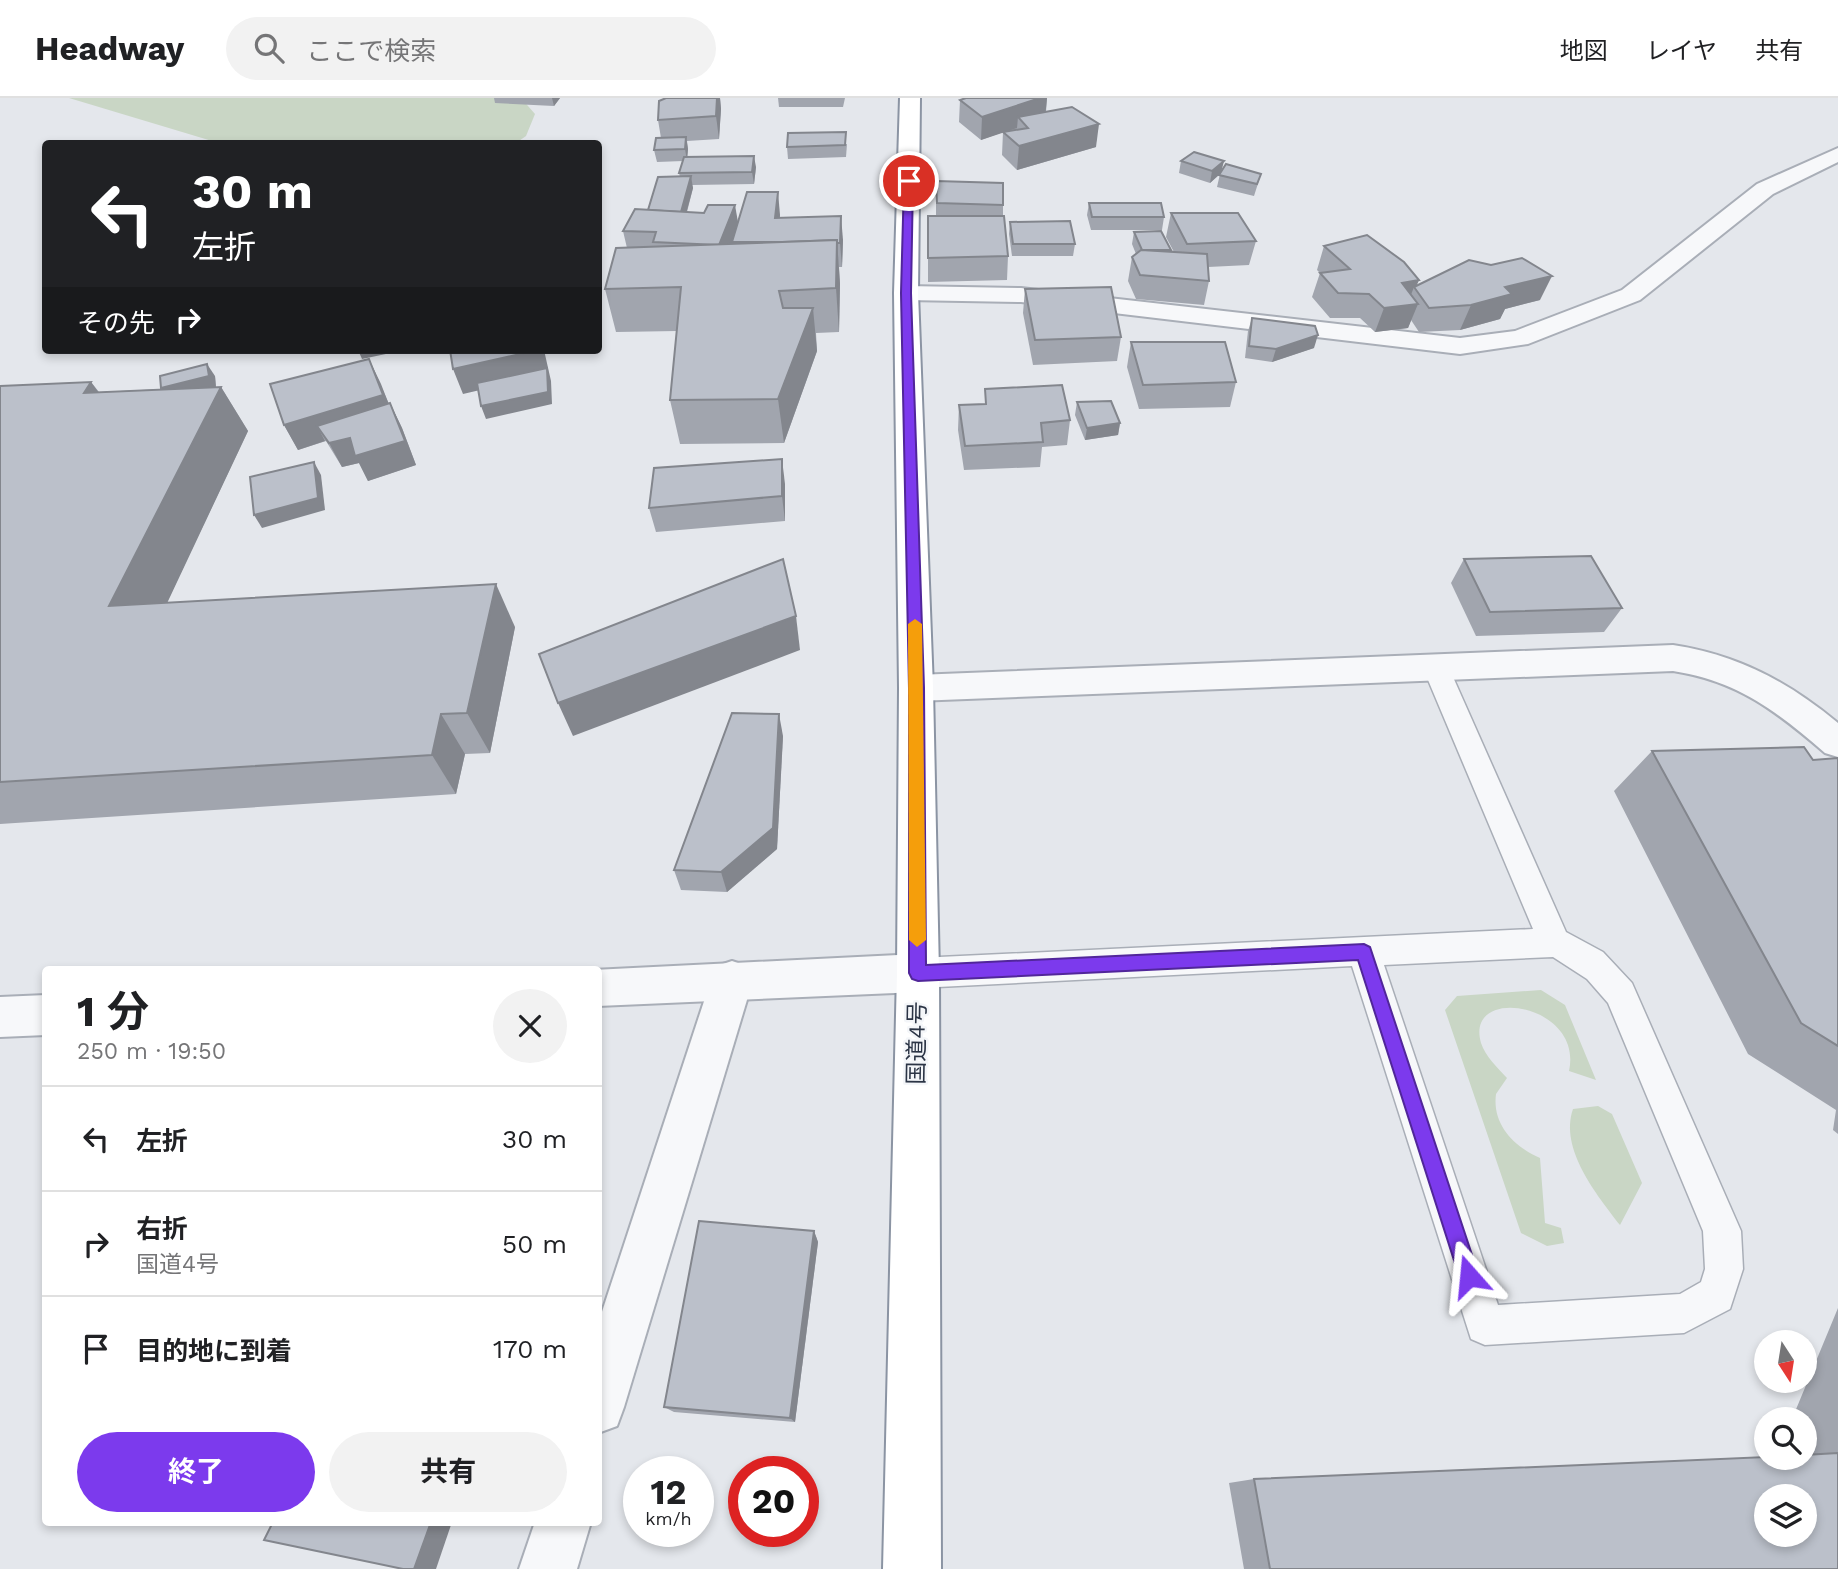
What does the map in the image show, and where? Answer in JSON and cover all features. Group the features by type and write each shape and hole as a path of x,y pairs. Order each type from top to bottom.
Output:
{"highway":[{"name":"国道4号","path":"910,98 906,293 916,688 918,973 912,1569"}],"street":[{"path":"906,293 1021,295 1435,344 1460,345 1519,338 1631,295 1765,189 1838,154"},
{"path":"916,688 1673,658 1709,662 1745,676 1788,702 1838,743"},
{"path":"602,987 918,973"},
{"path":"602,1394 732,980"},
{"path":"0,1017 42,1015"},
{"path":"548,1569 561,1526"}],"lane":[{"path":"1436,668 1554,942"},
{"path":"918,973 1554,942 1583,954 1608,975 1620,994 1722,1231 1724,1269 1716,1296 1684,1313 1485,1325 1364,952"}],"green space":[{"path":"69,98 521,98 535,114 526,136 520,140 209,140"},
{"path":"1541,990 1565,1005 1596,1080 1569,1071 1569,1048 1559,1030 1543,1017 1524,1009 1505,1008 1490,1013 1481,1024 1481,1043 1492,1062 1507,1078 1496,1094 1497,1115 1501,1124 1506,1133 1521,1147 1540,1158 1545,1223 1561,1228 1564,1243 1547,1246 1521,1233 1445,1010 1457,996"},
{"path":"1598,1106 1612,1114 1642,1183 1620,1225 1591,1186 1571,1140 1573,1109"}],"building":[{"path":"666,98 717,98 716,116 658,120 659,101"},
{"path":"1040,98 982,117 960,100"},
{"path":"1072,107 1099,124 1019,146 1003,132 1028,128 1018,117"},
{"path":"846,132 845,145 787,147 788,133"},
{"path":"686,137 685,149 654,150 656,138"},
{"path":"1194,152 1224,161 1212,171 1181,161"},
{"path":"754,156 752,172 679,173 684,157"},
{"path":"1226,164 1261,174 1257,184 1219,175"},
{"path":"691,176 681,212 648,210 658,177"},
{"path":"936,181 1003,183 1003,205 937,203"},
{"path":"747,192 778,192 775,218 841,216 840,243 837,243 837,240 732,242"},
{"path":"1089,203 1161,203 1164,217 1092,217"},
{"path":"708,205 735,205 719,245 653,242 656,232 623,231 635,209 704,213"},
{"path":"1171,213 1238,213 1256,241 1187,244"},
{"path":"928,216 1004,216 1008,256 928,258"},
{"path":"1070,221 1075,244 1013,244 1010,222"},
{"path":"1161,231 1171,250 1142,250 1134,232"},
{"path":"1367,235 1404,262 1419,280 1402,283 1418,304 1384,308 1369,294 1338,293 1320,273 1350,269 1324,246"},
{"path":"837,240 836,288 779,291 783,308 813,308 778,399 670,400 681,287 605,289 616,248"},
{"path":"1141,250 1207,254 1209,281 1140,275 1132,257"},
{"path":"1522,258 1552,276 1505,287 1512,294 1471,305 1429,308 1414,287 1469,260 1491,265"},
{"path":"1111,287 1121,337 1035,340 1025,289"},
{"path":"1252,318 1315,326 1318,335 1276,349 1249,346"},
{"path":"1131,342 1225,342 1236,382 1143,385"},
{"path":"451,354 520,354 453,369"},
{"path":"369,359 383,395 284,425 270,384"},
{"path":"207,364 209,376 161,388 160,376"},
{"path":"547,368 548,392 481,406 477,383"},
{"path":"91,382 84,393 221,387 109,606 496,584 467,713 441,714 432,755 0,782 0,386"},
{"path":"1062,385 1070,420 1041,423 1043,442 965,446 959,405 986,404 985,389"},
{"path":"1111,401 1120,423 1087,428 1077,402"},
{"path":"390,403 405,441 355,456 350,438 329,443 317,426"},
{"path":"782,459 782,496 649,508 654,468"},
{"path":"314,462 318,498 254,515 250,477"},
{"path":"1591,556 1622,608 1490,612 1464,559"},
{"path":"783,559 796,616 558,703 539,654"},
{"path":"732,713 779,714 773,828 721,872 674,870"},
{"path":"1804,747 1813,760 1838,758 1838,1046 1801,1023 1652,751"},
{"path":"699,1221 814,1231 790,1418 664,1407"},
{"path":"1838,1453 1838,1569 1270,1569 1254,1479 1754,1458 1754,1470 1817,1470 1817,1454"},
{"path":"271,1526 430,1526 414,1569 264,1540"}],"slow traffic":[{"path":"915,624 917,940"}],"route":[{"path":"909,181 906,293 916,688 918,973 1364,952 1469,1276"}]}
